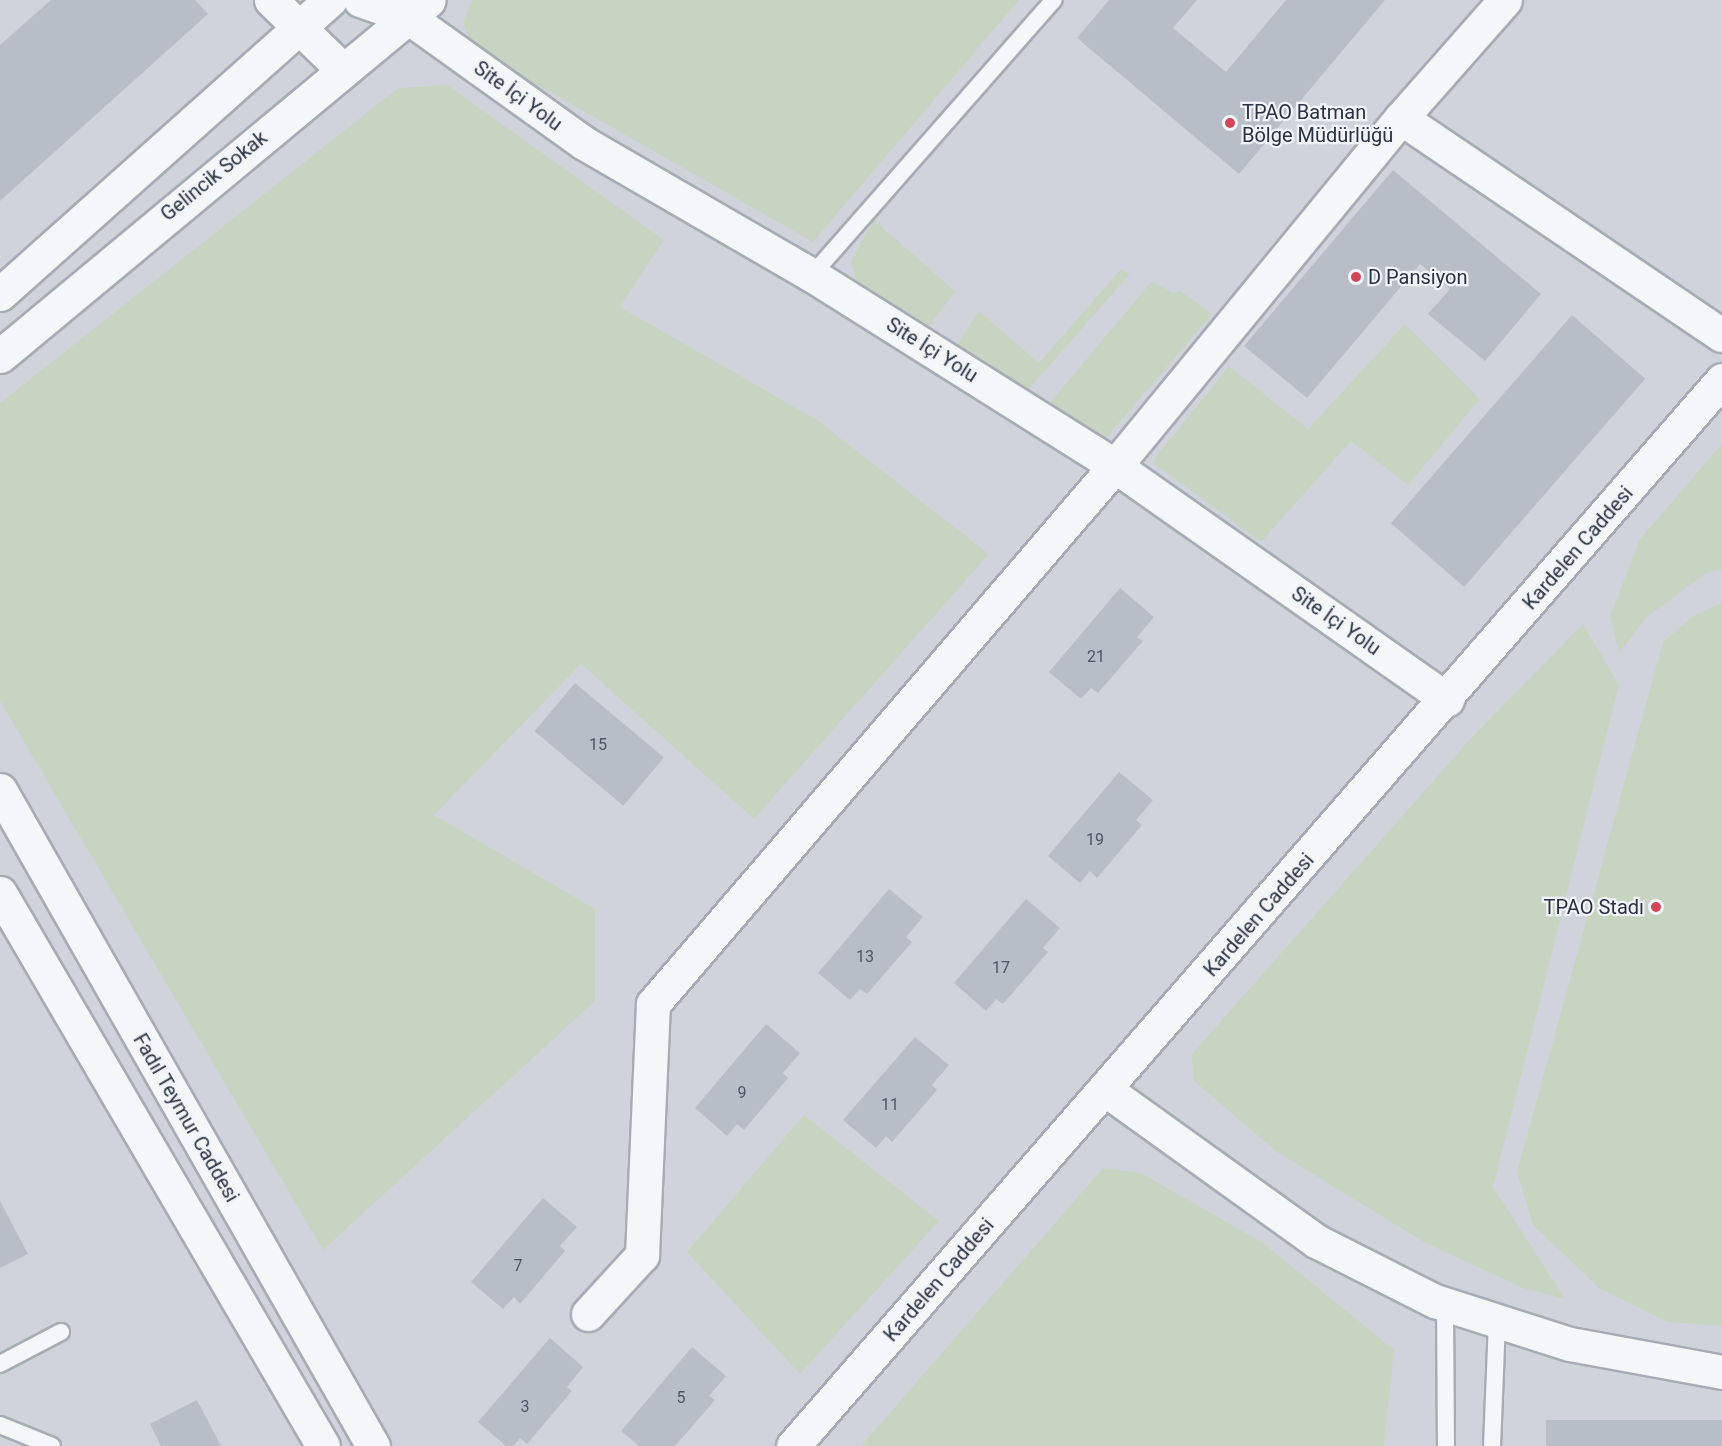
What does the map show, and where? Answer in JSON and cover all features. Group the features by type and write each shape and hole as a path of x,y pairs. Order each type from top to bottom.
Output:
{"street":[{"path":"271,0 297,29 343,70"},
{"path":"0,294 330,0"},
{"name":"Site İçi Yolu","path":"360,0 419,9 584,143 812,275 1115,466 1447,699"},
{"path":"588,1314 642,1256 653,1004 1115,466 1401,118 1505,0"},
{"name":"Gelincik Sokak","path":"0,356 419,9"},
{"path":"1401,118 1722,335"},
{"name":"Kardelen Caddesi","path":"793,1446 1447,699 1722,380"},
{"name":"Fadıl Teymur Caddesi","path":"0,790 373,1446"},
{"path":"0,893 323,1446"},
{"path":"1106,1090 1316,1241 1381,1276 1445,1305 1497,1323 1581,1346 1722,1372"}],"lane":[{"path":"812,275 1054,0"},
{"path":"1445,1305 1446,1446"},
{"path":"1492,1446 1497,1323"},
{"path":"0,1364 61,1332"},
{"path":"0,1425 52,1446"}],"shaded area":[{"path":"0,0 1722,0 1722,1446 0,1446"}],"green space":[{"path":"472,0 1019,0 813,242 473,48 463,22"},
{"path":"447,85 664,240 620,307 817,420 989,554 754,819 581,664 434,815 595,909 595,1001 323,1250 0,701 0,403 398,88"},
{"path":"874,220 956,292 928,326 856,280 851,261"},
{"path":"1121,269 1130,274 1027,391 955,347 979,311 1039,363"},
{"path":"1152,281 1173,293 1180,291 1212,314 1101,444 1048,405"},
{"path":"1405,324 1480,399 1408,485 1351,441 1261,542 1152,462 1229,366 1308,429"},
{"path":"1722,444 1722,570 1706,573 1647,617 1619,653 1610,616 1640,539"},
{"name":"TPAO Stadı","path":"1722,603 1722,1326 1668,1322 1599,1288 1533,1225 1517,1172 1663,642 1693,616"},
{"path":"1583,624 1619,685 1493,1187 1565,1299 1523,1288 1424,1242 1277,1152 1193,1080 1192,1054 1473,736"},
{"path":"804,1115 939,1221 800,1374 687,1252"},
{"path":"1103,1168 1141,1173 1263,1243 1394,1350 1384,1446 861,1446"}],"building":[{"path":"51,0 195,0 208,14 0,201 0,45"},
{"name":"TPAO Batman Bölge Müdürlüğü","path":"1109,0 1197,0 1173,28 1226,72 1286,0 1385,0 1239,174 1077,38"},
{"name":"D Pansiyon","path":"1393,170 1541,294 1485,361 1428,314 1450,289 1420,264 1307,398 1244,346"},
{"path":"1572,315 1645,379 1464,587 1391,523"},
{"path":"1120,588 1154,617 1137,637 1143,641 1098,693 1091,688 1081,699 1049,672"},
{"path":"575,683 664,758 623,806 535,731"},
{"path":"1119,772 1153,800 1136,820 1142,825 1097,878 1090,871 1080,883 1048,856"},
{"path":"889,889 923,917 906,937 912,942 867,994 860,989 850,1000 818,973"},
{"path":"1026,899 1060,928 1043,948 1048,952 1003,1004 996,999 986,1011 954,983"},
{"path":"766,1024 800,1053 783,1073 788,1078 744,1130 737,1124 727,1136 695,1108"},
{"path":"915,1037 949,1065 932,1085 937,1090 892,1142 886,1136 876,1148 843,1120"},
{"path":"543,1198 577,1227 560,1246 565,1251 520,1304 514,1297 503,1309 471,1282"},
{"path":"0,1201 28,1254 0,1268"},
{"path":"550,1338 583,1367 567,1387 572,1391 527,1444 520,1438 513,1446 506,1446 478,1422"},
{"path":"692,1347 726,1376 709,1396 715,1400 675,1446 639,1446 621,1431"},
{"path":"197,1400 221,1446 161,1446 150,1424"},
{"path":"1546,1420 1722,1420 1722,1446 1546,1446"}],"place":[{"name":"TPAO Batman Bölge Müdürlüğü","path":"1230,123"},
{"name":"D Pansiyon","path":"1356,277"},
{"name":"TPAO Stadı","path":"1656,907"}]}
